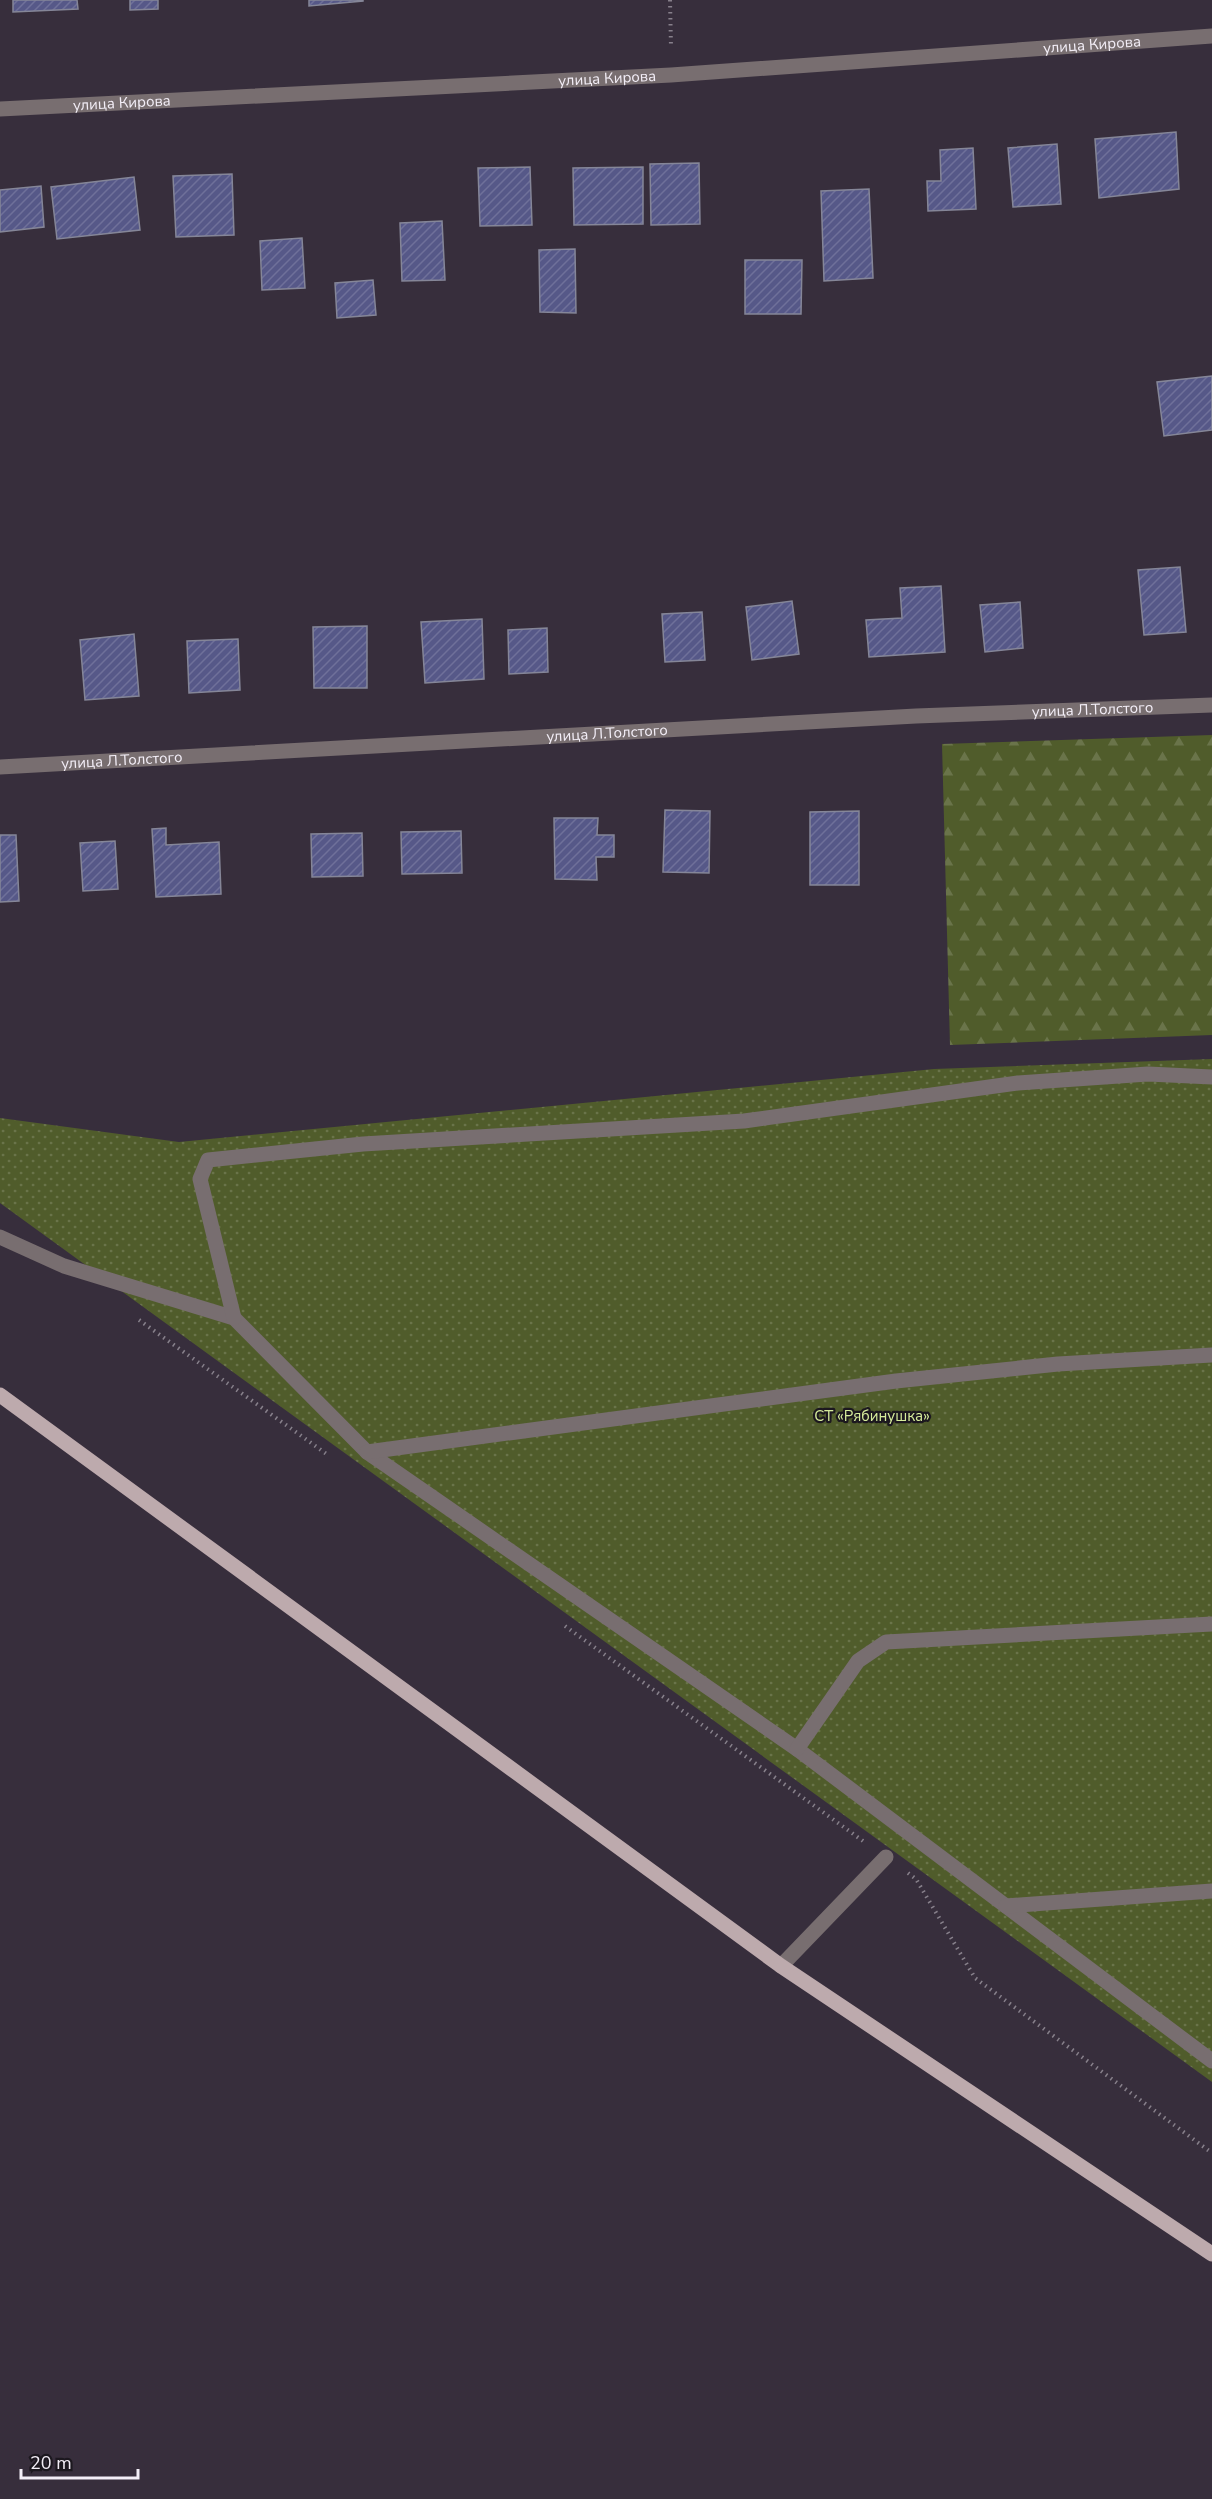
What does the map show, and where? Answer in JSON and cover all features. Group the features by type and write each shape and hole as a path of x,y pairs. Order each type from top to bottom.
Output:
{"main road":[{"path":"0,1395 781,1966 1212,2254"}],"street":[{"name":"улица Кирова","path":"0,109 671,75 1212,36"},
{"name":"улица Л.Толстого","path":"0,766 916,716 1212,705"},
{"path":"234,1318 200,1179 208,1160 363,1144 744,1121 1018,1083 1148,1074 1212,1077"},
{"path":"0,1237 64,1266 234,1318 367,1452 797,1749 1212,2061"},
{"path":"367,1452 896,1381 1058,1365 1212,1355"},
{"path":"797,1749 858,1661 886,1642 1212,1624"},
{"path":"781,1966 886,1857"},
{"path":"1006,1906 1212,1891"}],"path":[{"path":"670,0 671,75"},
{"path":"132,1314 335,1461"},
{"path":"557,1621 916,1879 975,1978 1212,2153"}],"green space":[{"path":"1212,735 1212,1035 950,1045 942,744"},
{"name":"СТ «Рябинушка»","path":"1212,1059 1212,2082 0,1203 0,1118 179,1142 934,1069"}],"building":[{"path":"13,0 77,0 78,9 13,12"},
{"path":"130,0 158,0 158,9 130,10"},
{"path":"309,0 363,0 363,1 309,6"},
{"path":"1176,132 1179,189 1099,198 1095,139"},
{"path":"1057,144 1061,204 1013,207 1008,148"},
{"path":"973,148 976,209 928,211 927,181 941,181 940,150"},
{"path":"699,163 700,224 651,225 650,164"},
{"path":"530,167 532,225 480,226 478,168"},
{"path":"643,167 643,224 574,225 573,168"},
{"path":"232,174 234,235 176,237 173,176"},
{"path":"134,177 140,230 57,239 51,187"},
{"path":"41,186 44,227 0,232 0,190"},
{"path":"869,189 873,278 824,281 821,191"},
{"path":"442,221 445,280 402,281 400,223"},
{"path":"302,238 305,288 262,290 260,241"},
{"path":"575,249 576,313 540,312 539,250"},
{"path":"745,260 802,260 801,314 745,314"},
{"path":"373,280 376,315 337,318 335,283"},
{"path":"1212,376 1212,430 1164,436 1157,382"},
{"path":"1180,567 1186,632 1144,635 1138,570"},
{"path":"941,586 945,652 869,657 866,620 902,618 900,588"},
{"path":"792,601 799,654 752,660 746,607"},
{"path":"1020,602 1023,648 985,652 980,605"},
{"path":"702,612 705,660 665,662 662,614"},
{"path":"482,619 484,679 425,683 421,622"},
{"path":"367,626 367,688 314,688 313,627"},
{"path":"547,628 548,672 509,674 508,630"},
{"path":"134,634 139,696 85,700 80,640"},
{"path":"238,639 240,690 189,693 187,641"},
{"path":"665,810 710,811 709,873 663,872"},
{"path":"859,811 859,885 810,885 810,812"},
{"path":"554,818 598,818 597,835 614,835 614,857 596,857 597,880 555,879"},
{"path":"166,828 166,845 219,842 221,894 156,897 152,829"},
{"path":"461,831 462,873 402,874 401,832"},
{"path":"362,833 363,876 312,877 311,834"},
{"path":"0,835 16,835 19,901 0,902"},
{"path":"115,841 118,889 83,891 80,843"}]}
